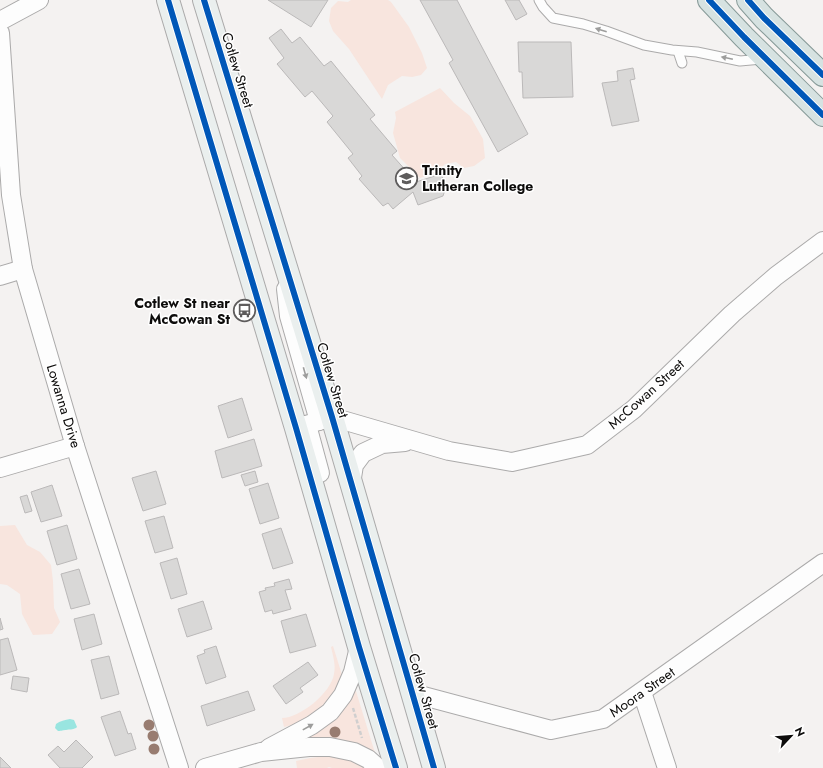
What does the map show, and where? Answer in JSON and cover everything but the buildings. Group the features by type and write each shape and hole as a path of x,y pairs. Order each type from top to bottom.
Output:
{"main road":[{"name":"Cotlew Street","path":"168,0 314,422 351,484 434,768"},
{"name":"Cotlew Street","path":"204,0 286,266 314,422 333,554 359,647 396,768"},
{"path":"709,0 744,38 823,115"},
{"path":"748,0 764,18 823,75"}],"street":[{"path":"0,21 39,0"},
{"name":"Lowanna Drive","path":"0,33 11,195 23,269 75,446 179,768"},
{"name":"McCowan Street","path":"314,422 416,442 449,452 512,462 587,445 634,409 732,314 776,276 823,240"},
{"path":"0,276 23,269"},
{"path":"351,484 354,465 363,453 382,444 416,442"},
{"path":"0,468 75,446"},
{"name":"Moora Street","path":"412,693 550,730 603,720 823,563"},
{"path":"261,752 312,725 330,712 343,695 353,672 359,647"},
{"path":"642,692 667,768"},
{"path":"205,768 261,752 330,746 354,752 368,759 378,768"}],"lane":[{"path":"539,0 553,18 583,24 644,45 678,51 697,52 740,61 766,59"},
{"path":"678,51 682,63"}],"path":[{"path":"353,707 364,743"}],"shaded area":[{"path":"351,0 388,0 391,2 409,27 422,53 427,68 421,75 412,77 402,76 388,85 382,99 349,49 333,31 329,21 331,8 338,1 348,2"},
{"path":"440,88 454,103 470,116 483,139 485,158 474,166 464,168 456,162 445,164 437,172 420,178 400,158 393,133 396,118 395,112"},
{"path":"15,525 27,545 40,552 51,565 54,608 60,622 52,634 33,635 22,614 20,594 7,585 0,584 0,526"},
{"path":"333,646 343,678 338,690 320,712 296,724 284,727 282,718 297,714 306,709 321,696 332,681 335,671 331,647"},
{"path":"355,688 375,753 352,743 328,738 311,739 310,736"},
{"path":"326,756 346,759 365,768 297,768 296,761"}],"water":[{"path":"70,719 74,720 77,727 76,728 58,731 55,728 56,724"}],"cycle path":[{"path":"168,0 396,768"},
{"path":"204,0 332,417 434,768"},
{"path":"709,0 823,115"},
{"path":"748,0 764,18 823,75"}],"place":[{"name":"Trinity Lutheran College","path":"406,178"},
{"name":"Cotlew St near McCowan St","path":"245,311"}]}
